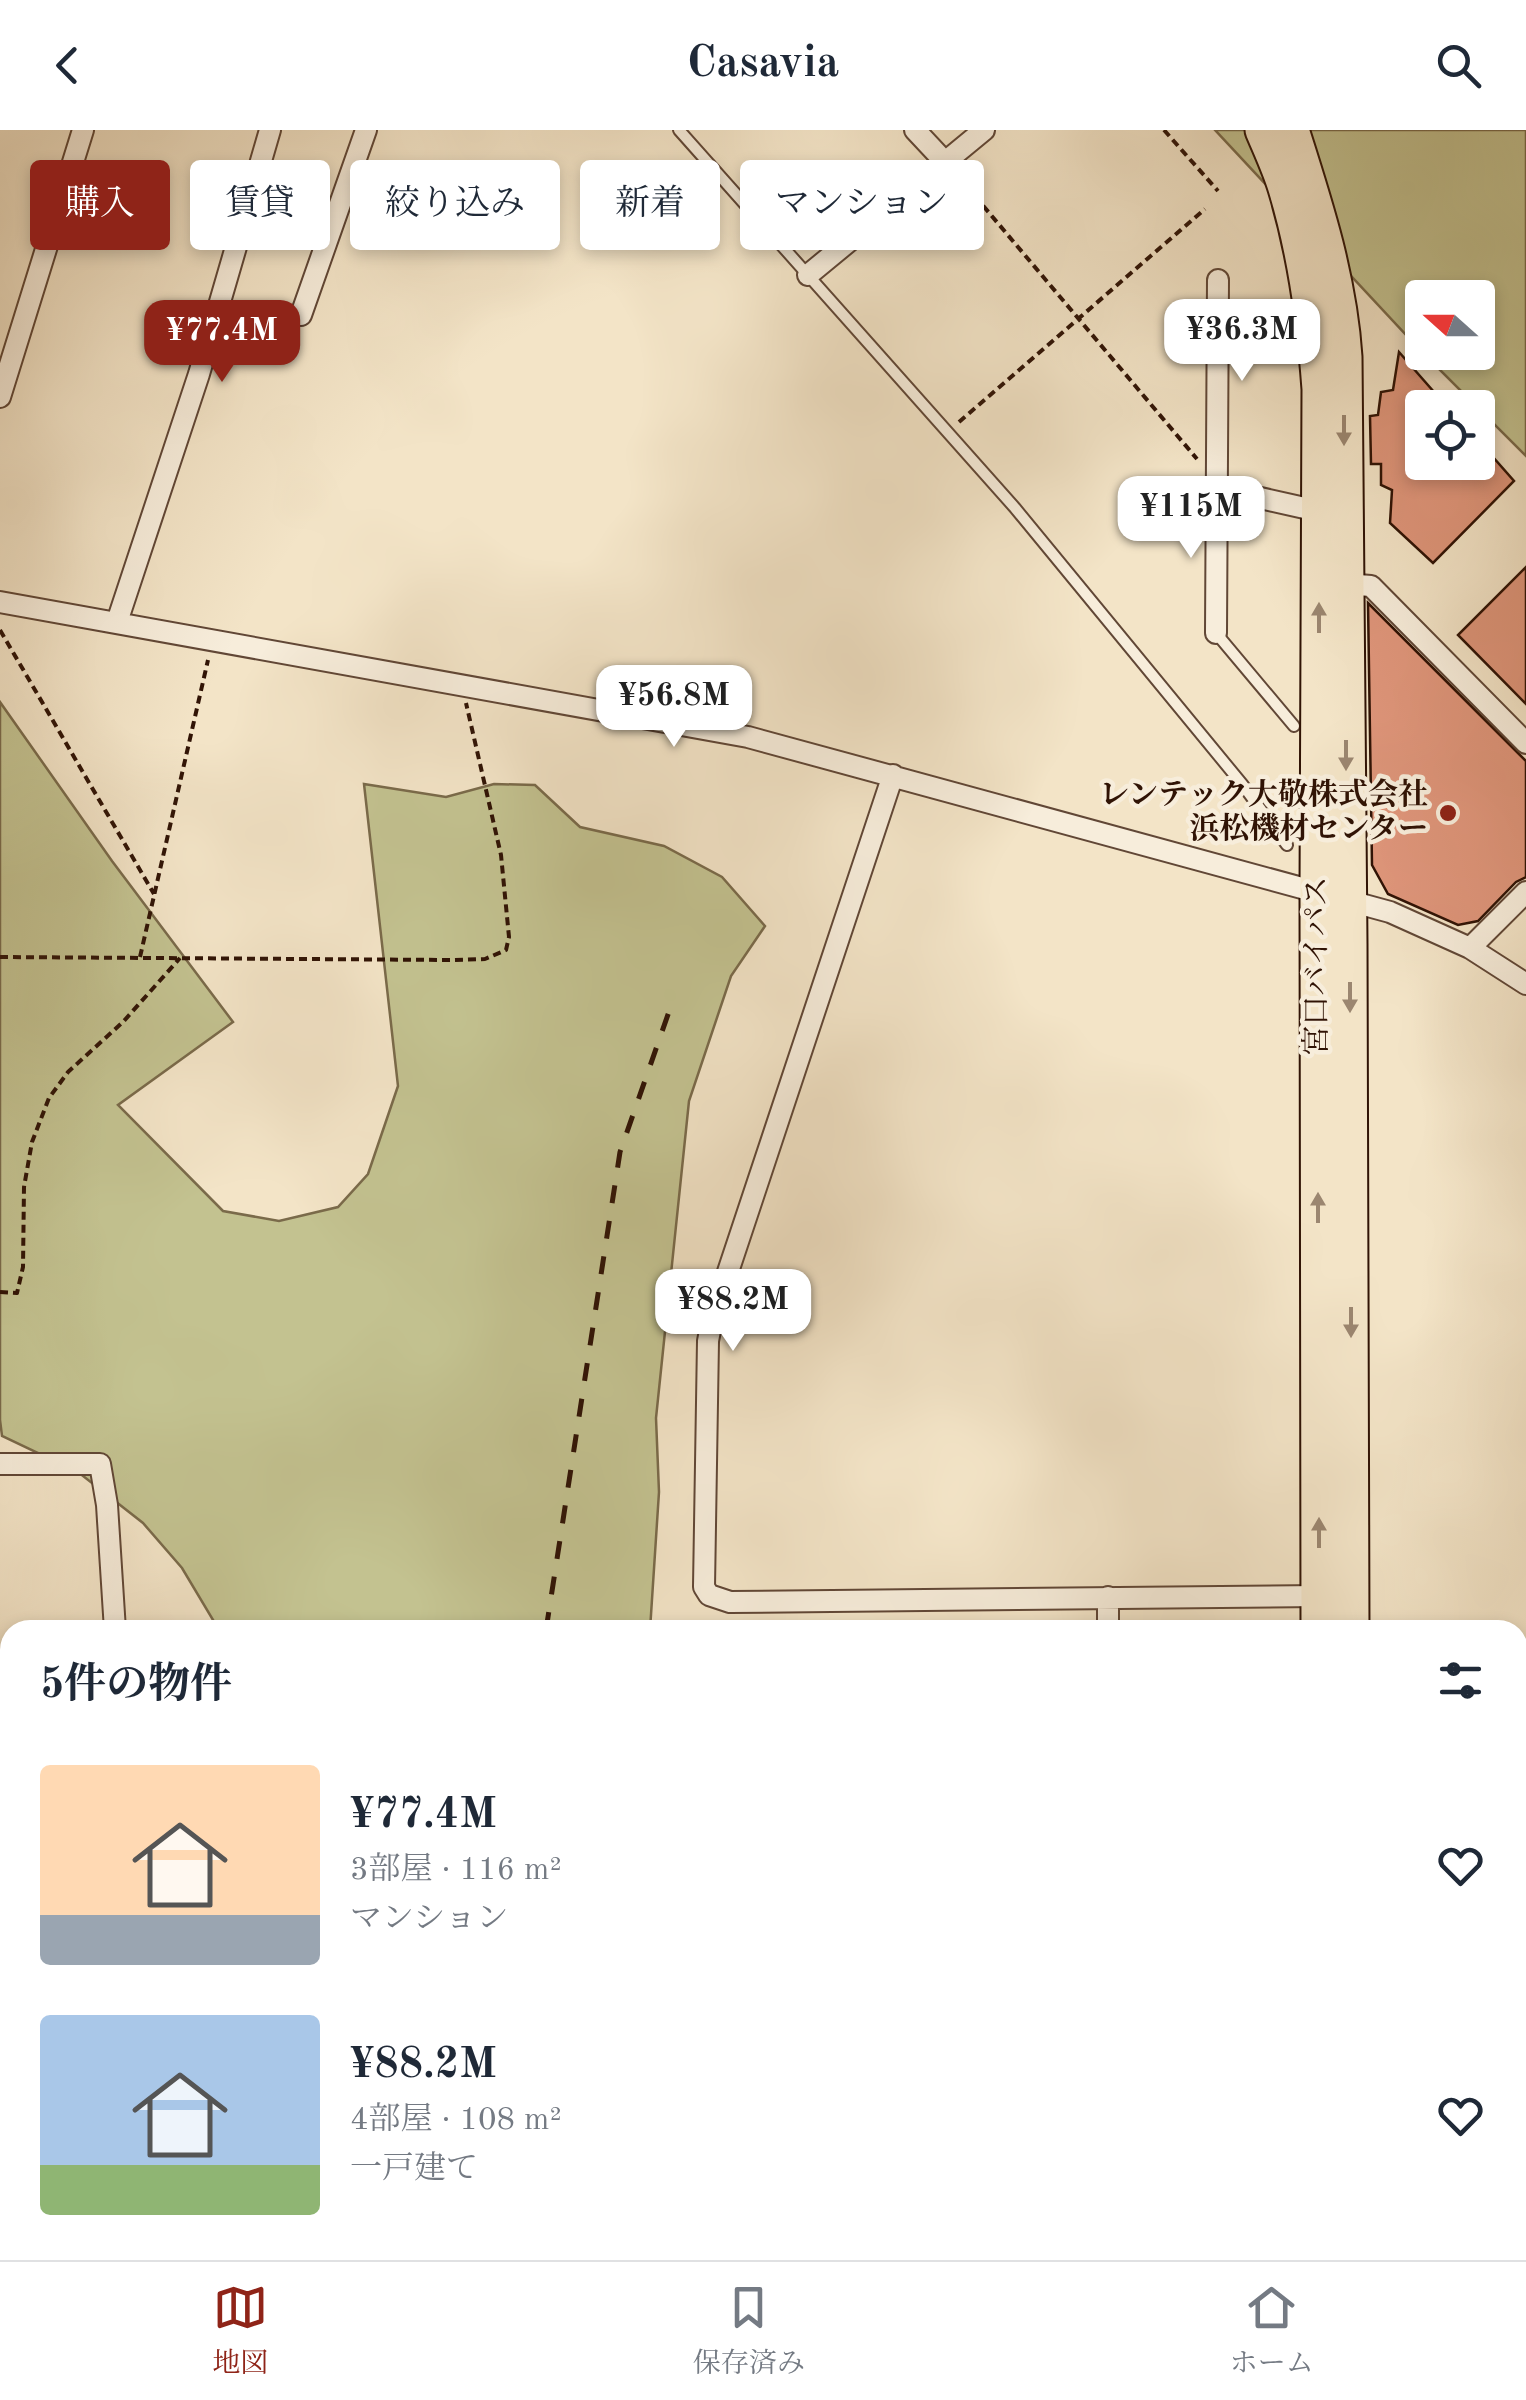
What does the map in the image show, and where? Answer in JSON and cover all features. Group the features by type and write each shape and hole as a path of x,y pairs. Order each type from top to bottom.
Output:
{"highway":[{"name":"宮口バイパス","path":"1263,130 1285,184 1304,256 1320,389 1318,511 1333,895 1351,1620"},
{"name":"宮口バイパス","path":"1291,130 1332,266 1344,357 1345,584 1333,895 1319,1613"}],"street":[{"path":"0,397 83,130"},
{"path":"117,622 199,374 270,130"},
{"path":"301,315 366,130"},
{"path":"915,130 943,160"},
{"path":"945,160 984,130"},
{"path":"808,275 838,250"},
{"path":"1216,633 1218,280"},
{"path":"1216,488 1318,511"},
{"path":"1345,584 1371,586 1526,743"},
{"path":"0,602 748,737 1333,895 1420,924 1470,948 1526,984"},
{"path":"892,776 712,1320 708,1340 704,1586 709,1595 730,1602 1108,1597 1319,1613"},
{"path":"1470,948 1526,892"},
{"path":"0,1464 100,1464 108,1505 114,1620"},
{"path":"1108,1597 1108,1620"}],"lane":[{"path":"680,130 1015,508 1242,784 1286,845"},
{"path":"1216,633 1294,726"}],"path":[{"path":"1164,130 1218,192"},
{"path":"984,207 1191,450 1216,488"},
{"path":"948,432 1205,209"},
{"path":"0,630 154,894"},
{"path":"140,957 212,640"},
{"path":"0,956 454,960 485,959 506,950 510,937 502,855 461,684"},
{"path":"0,1292 17,1293 24,1267 24,1186 32,1142 49,1098 68,1072 122,1022 180,958"}],"shaded area":[{"path":"1215,130 1526,130 1526,456 1495,425 1495,390 1460,390 1440,370 1495,370 1495,280 1405,280 1405,334"},
{"path":"0,702 112,861 233,1022 118,1105 223,1211 279,1221 338,1207 368,1174 398,1086 364,784 446,797 494,784 535,785 580,827 664,846 722,877 765,926 731,976 689,1101 656,1418 659,1492 651,1620 213,1620 182,1568 143,1523 78,1472 2,1436"}],"building":[{"path":"1399,352 1405,359 1405,370 1415,370 1432,390 1405,390 1405,480 1495,480 1495,459 1514,481 1433,563 1390,523 1392,490 1381,485 1381,464 1371,464 1370,416 1378,415 1381,392 1393,390"},
{"path":"1526,567 1526,704 1458,635"},
{"name":"レンテック大敬株式会社 浜松機材センター","path":"1368,603 1526,761 1526,877 1516,882 1478,921 1458,925 1388,894 1372,865"}],"railway":[{"path":"548,1620 620,1152 672,1003"}],"place":[{"name":"レンテック大敬株式会社 浜松機材センター","path":"1448,813"}]}
